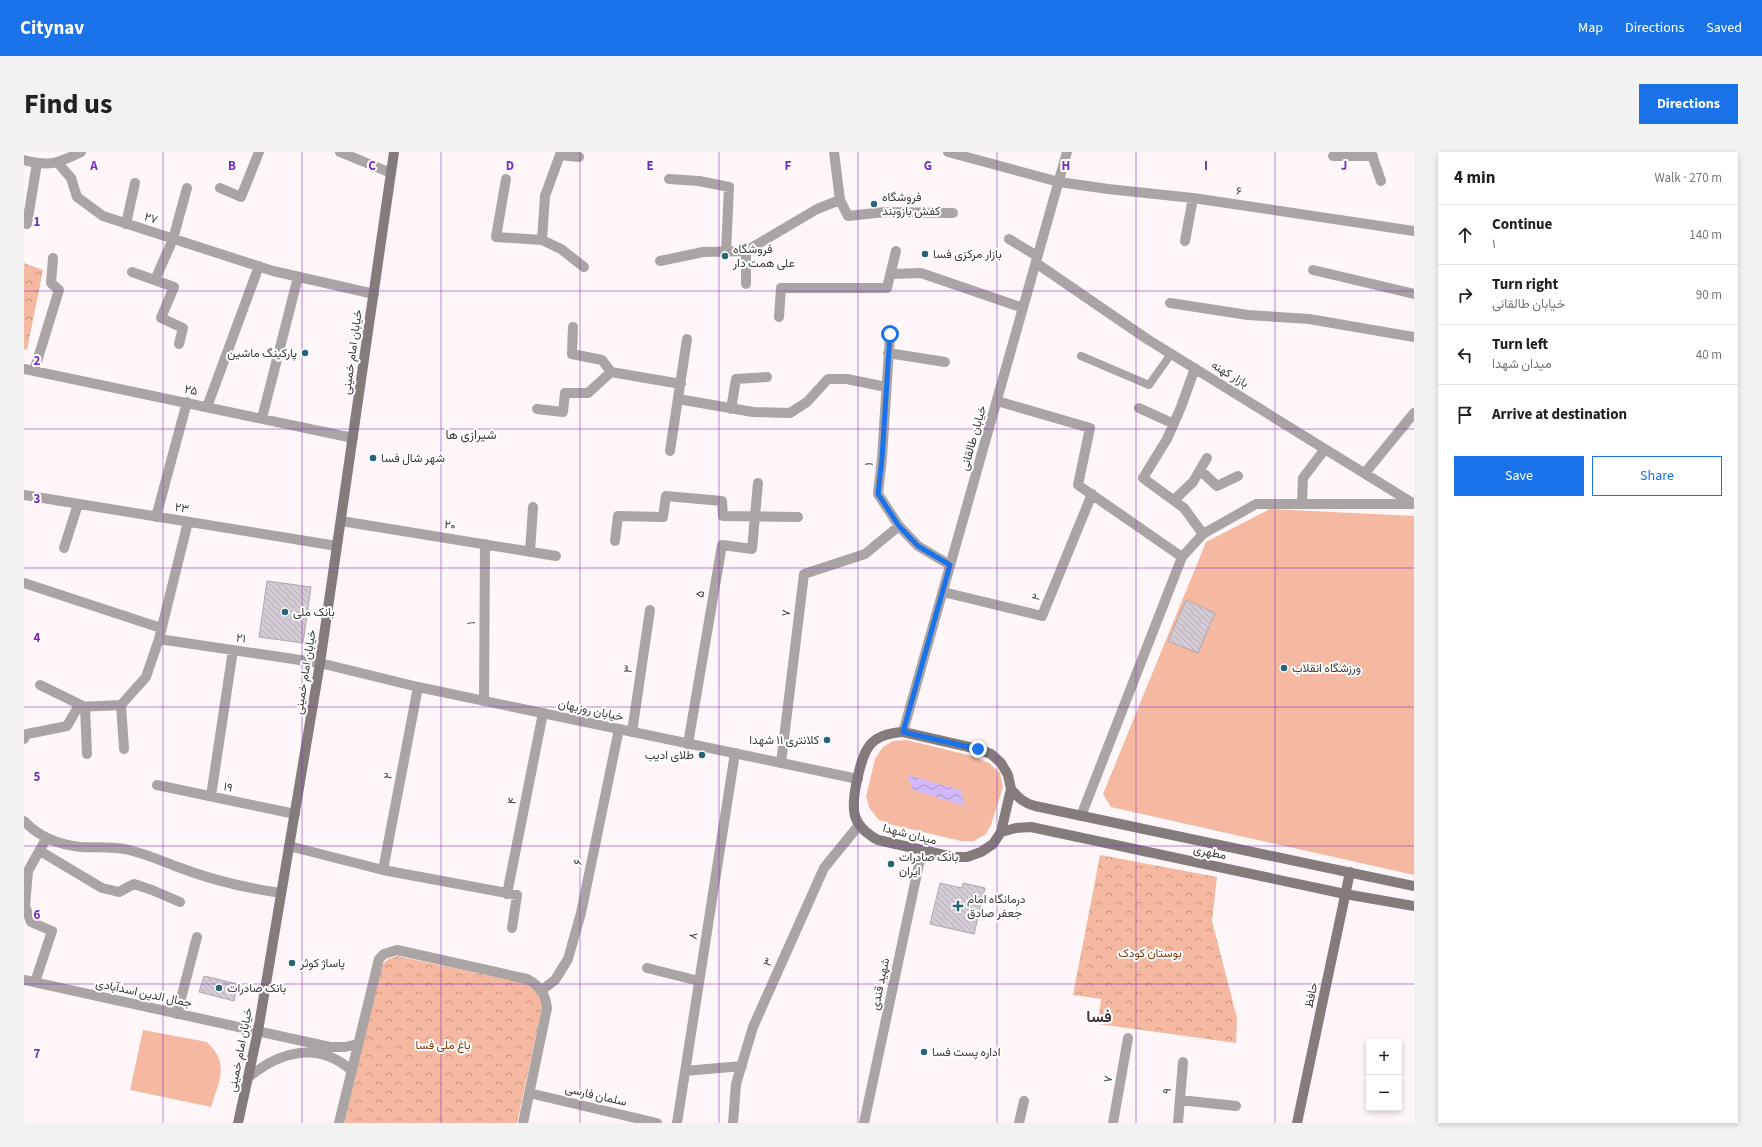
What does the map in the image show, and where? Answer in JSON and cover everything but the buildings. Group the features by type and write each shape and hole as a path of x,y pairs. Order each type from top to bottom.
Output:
{"main road":[{"name":"خیابان امام خمینی","path":"238,1123 258,1031 320,663 394,152"},
{"path":"859,825 854,813 853,800 862,757 869,746 879,738 891,733 903,732 978,749 991,754 1001,763 1008,775 1011,788"},
{"name":"مطهری","path":"1011,788 1017,797 1025,803 1414,886"},
{"name":"میدان شهدا","path":"859,825 867,834 878,840 953,857 967,857 981,852 993,844 1001,832 1011,788"},
{"name":"مطهری","path":"1001,832 1016,828 1031,827 1345,894 1414,906"},
{"name":"حافظ","path":"1297,1123 1350,872"}],"street":[{"path":"24,160 37,163 58,163 82,152"},
{"path":"220,188 241,196 259,152"},
{"path":"340,152 391,173"},
{"path":"834,152 840,200 848,216 885,212 953,214"},
{"path":"948,152 1059,182"},
{"name":"خیابان طالقانی","path":"903,732 1067,152"},
{"path":"542,240 545,196 561,153 579,157"},
{"path":"1333,156 1372,154 1380,181"},
{"path":"27,224 37,163"},
{"name":"۲۷","path":"58,163 71,178 77,197 103,216 298,277"},
{"path":"506,179 496,237 542,240 561,249 584,268"},
{"path":"669,179 699,181 729,187 726,252"},
{"name":"۶","path":"1059,182 1193,198 1414,231"},
{"path":"126,224 135,183"},
{"path":"155,280 173,238 187,188"},
{"path":"1185,241 1193,198"},
{"path":"660,261 704,252 746,251 817,209 840,200"},
{"name":"بازار کهنه","path":"1009,239 1147,339 1414,504"},
{"path":"746,251 746,284"},
{"path":"779,317 781,288 887,288 896,252"},
{"path":"29,370 59,290 51,283 53,258"},
{"path":"208,406 259,266"},
{"path":"1313,270 1414,294"},
{"path":"132,272 174,287 161,318 183,328 179,344"},
{"path":"891,274 922,273 1023,308"},
{"path":"262,418 298,277 374,294"},
{"path":"1170,303 1248,316 1309,319 1414,337"},
{"path":"574,326 572,354 602,360 611,372 681,384"},
{"name":"۱","path":"890,334 882,458 878,494 899,526 918,546 950,565"},
{"path":"670,452 687,340"},
{"path":"888,354 945,362"},
{"path":"1081,356 1149,385 1171,354"},
{"path":"1195,368 1182,407 1167,439 1143,478 1184,508 1203,534"},
{"name":"۲۵","path":"29,370 208,406 353,438"},
{"path":"537,409 563,412 566,393 588,392 611,372"},
{"path":"731,409 736,379 767,377"},
{"path":"678,399 753,412 790,413 807,402 828,379 847,379 886,387"},
{"path":"997,400 1090,428 1078,485 1182,557"},
{"path":"156,517 187,402"},
{"path":"1139,408 1174,424"},
{"path":"1365,473 1414,413"},
{"path":"1302,504 1303,478 1325,449"},
{"path":"1174,500 1193,482 1207,458"},
{"path":"1200,470 1217,486 1238,476"},
{"name":"۵","path":"688,744 722,545 752,549 758,483"},
{"name":"۲","path":"943,592 1042,616 1092,494"},
{"name":"۲۳","path":"24,495 337,546"},
{"path":"615,540 618,516 663,517 666,496 722,501 722,516 755,518 798,517"},
{"path":"64,548 78,504"},
{"path":"1081,816 1182,557 1203,534 1256,504 1414,504"},
{"path":"530,552 534,507"},
{"name":"۲۰","path":"341,520 556,556"},
{"path":"24,739 27,734 67,726 78,707 121,704 146,677 160,634 188,522"},
{"name":"۷","path":"781,763 804,574 865,554 899,526"},
{"name":"۱","path":"484,701 485,544"},
{"name":"۲۱","path":"24,583 160,634 232,650 320,663"},
{"name":"۳","path":"632,732 650,610"},
{"path":"211,796 232,650"},
{"name":"خیابان روزبهان","path":"320,663 418,687 858,779"},
{"path":"40,685 85,707"},
{"name":"۲","path":"383,870 418,687"},
{"path":"121,704 124,749"},
{"path":"85,707 87,754"},
{"name":"۴","path":"507,894 543,713"},
{"name":"۶","path":"542,990 555,980 568,959 581,913 619,729"},
{"name":"۸","path":"677,1123 735,753"},
{"name":"۱۹","path":"157,785 295,814"},
{"path":"24,821 31,829 46,839 80,847 99,846 128,849 178,868 221,881 281,893"},
{"name":"۳","path":"733,1123 736,1084 753,1027 824,868 859,825"},
{"path":"27,982 52,931 31,922 25,906 28,871 46,839"},
{"path":"289,846 383,870 517,895 512,928"},
{"path":"40,850 102,888 119,892 134,884 180,902"},
{"name":"شهید قندی","path":"864,1123 922,850"},
{"path":"177,1014 197,937"},
{"path":"339,1123 379,959 390,951 397,950 528,978 536,983 542,990 546,998 547,1008 523,1123"},
{"path":"647,968 699,981"},
{"name":"جمال الدین اسدآبادی","path":"27,982 330,1047 345,1047 358,1044"},
{"name":"۷","path":"1113,1123 1128,1038"},
{"path":"249,1077 277,1058 292,1053 306,1052 324,1055 343,1062 352,1071"},
{"name":"۹","path":"1178,1123 1183,1062"},
{"path":"685,1071 742,1066"},
{"name":"سلمان فارسی","path":"529,1093 657,1123"},
{"path":"1180,1100 1236,1106"},
{"path":"1020,1123 1024,1101"}],"green space":[{"path":"24,263 43,270 27,350 24,349"},
{"name":"ورزشگاه انقلاب","path":"1270,509 1414,516 1414,875 1111,807 1103,794 1206,542"},
{"path":"907,740 972,756 989,763 1000,773 1003,787 991,825 986,834 974,841 961,841 893,825 879,820 870,809 866,797 875,759 883,747 893,741"},
{"name":"بوستان کودک","path":"1100,855 1217,877 1212,921 1237,1018 1236,1043 1098,1024 1101,999 1073,995"},
{"name":"باغ ملی فسا","path":"397,956 524,983 536,991 543,1004 517,1123 344,1123 382,965 388,959"},
{"path":"143,1030 207,1042 214,1050 218,1058 221,1073 211,1107 130,1090"}],"water":[{"path":"907,775 961,790 965,806 913,790"}],"place":[{"name":"فروشگاه کفش بازوبند","path":"874,204"},
{"name":"بازار مرکزی فسا","path":"925,254"},
{"name":"فروشگاه علی همت دار","path":"725,256"},
{"name":"پارکینگ ماشین","path":"305,353"},
{"name":"شهر شال فسا","path":"373,458"},
{"name":"بانک ملی","path":"285,612"},
{"name":"ورزشگاه انقلاب","path":"1284,668"},
{"name":"کلانتری ۱۱ شهدا","path":"827,740"},
{"name":"طلای ادیب","path":"702,755"},
{"name":"بانک صادرات ایران","path":"891,864"},
{"name":"درمانگاه امام جعفر صادق","path":"958,906"},
{"name":"پاساژ کوثر","path":"292,963"},
{"name":"بانک صادرات","path":"219,988"},
{"name":"اداره پست فسا","path":"924,1052"}],"district":[{"name":"شیرازی ها","path":"471,434"},
{"name":"فسا","path":"1099,1016"}],"route":[{"path":"890,334 882,458 878,494 899,526 918,546 950,565 903,732 978,749"}]}
